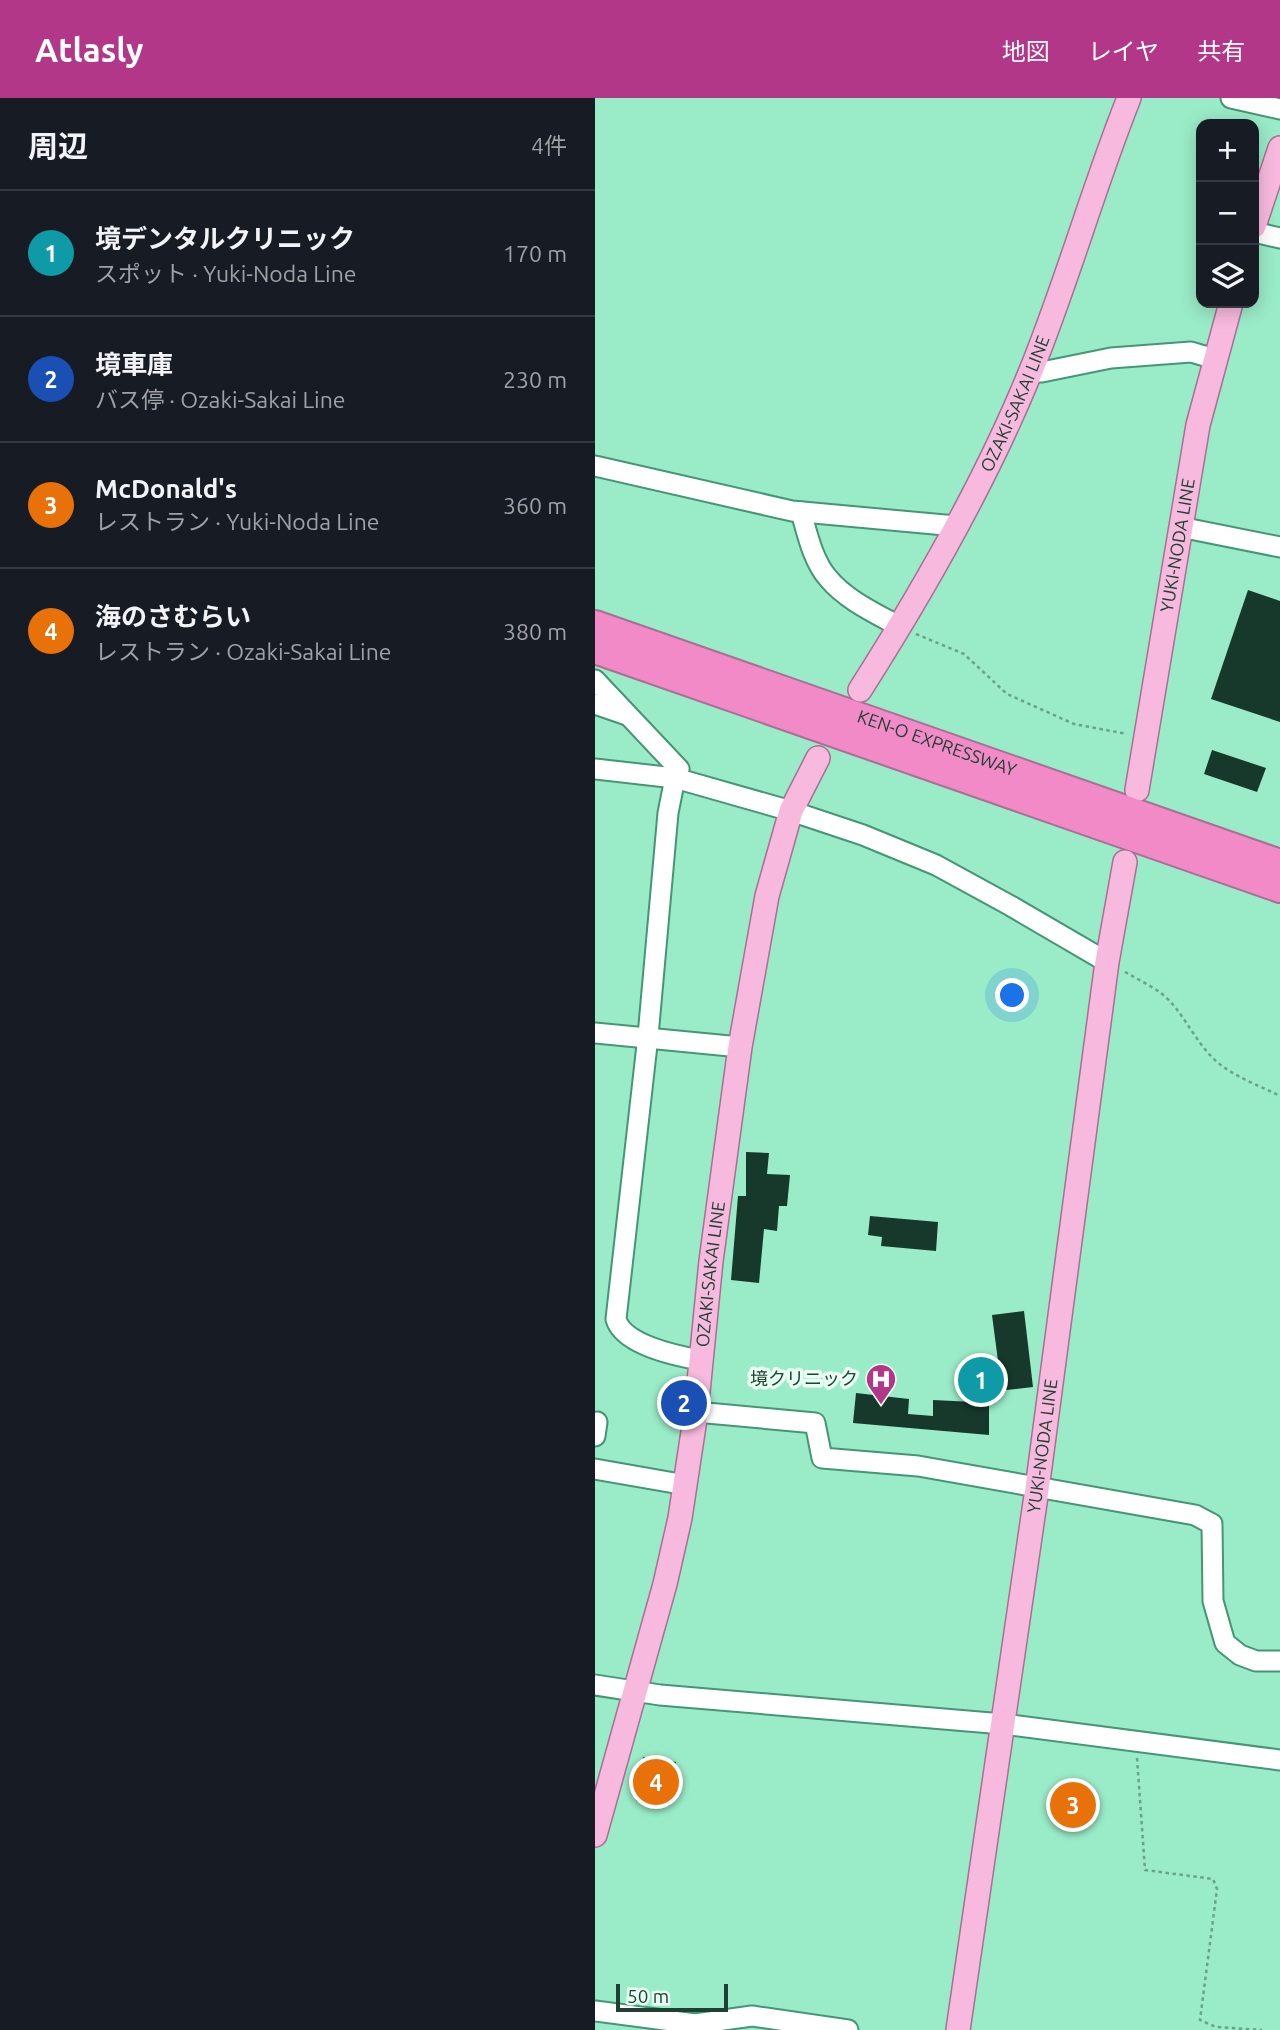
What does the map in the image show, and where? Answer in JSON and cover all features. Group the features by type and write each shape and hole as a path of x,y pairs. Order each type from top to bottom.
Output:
{"highway":[{"name":"KEN-O EXPRESSWAY","path":"595,624 1280,863"},
{"name":"KEN-O EXPRESSWAY","path":"595,650 1280,888"}],"main road":[{"name":"OZAKI-SAKAI LINE","path":"860,690 900,626 956,526 1002,436 1031,372 1129,98"},
{"path":"1259,211 1280,148"},
{"name":"YUKI-NODA LINE","path":"1137,790 1198,425 1230,308"},
{"name":"OZAKI-SAKAI LINE","path":"595,1835 668,1571 686,1485 740,1047 767,896 791,811 818,758"},
{"name":"YUKI-NODA LINE","path":"956,2030 1037,1489 1107,962 1125,862"}],"street":[{"path":"1231,98 1280,109"},
{"path":"1259,234 1280,239"},
{"path":"1031,372 1111,358 1191,352 1215,359"},
{"path":"595,466 801,512 956,526"},
{"path":"801,512 810,542 827,578 852,600 900,626"},
{"path":"1180,527 1280,547"},
{"path":"595,680 679,769 667,827 649,1037 616,1319 618,1326 632,1339 700,1360"},
{"path":"595,704 629,716"},
{"path":"595,769 675,778 863,835 936,865 1107,962"},
{"path":"595,1033 740,1047"},
{"path":"696,1412 815,1423 822,1458 918,1466 1195,1515 1212,1524 1213,1601 1225,1643 1240,1655 1256,1661 1280,1661"},
{"path":"595,1469 686,1485"},
{"path":"595,1685 634,1692 1003,1724 1280,1760"},
{"path":"595,2011 695,2024 752,2016 848,2030"}],"path":[{"path":"900,626 964,654 1007,694 1074,724 1146,737"},
{"path":"1107,962 1158,990 1174,1004 1194,1036 1218,1063 1280,1096"},
{"path":"1136,1741 1145,1870 1213,1879 1217,1889 1200,2020 1216,2027 1262,2030"}],"building":[{"path":"1248,590 1280,601 1280,722 1211,699"},
{"path":"1212,750 1266,768 1257,792 1204,774"},
{"path":"746,1152 769,1153 767,1174 790,1175 787,1206 779,1206 777,1231 764,1229 759,1283 731,1280 738,1196 746,1196"},
{"path":"870,1216 938,1222 936,1251 881,1246 882,1237 868,1235"},
{"path":"1024,1311 1033,1387 989,1392 989,1435 853,1423 856,1393 909,1399 908,1414 933,1416 933,1400 974,1402 974,1357 998,1361 992,1315"},
{"path":"643,1757 676,1762 669,1806 636,1801"}],"place":[{"name":"境デンタルクリニック","path":"981,1380"},
{"name":"境車庫","path":"684,1403"},
{"name":"境クリニック","path":"881,1406"},
{"name":"海のさむらい","path":"656,1782"},
{"name":"McDonald's","path":"1073,1805"}]}
